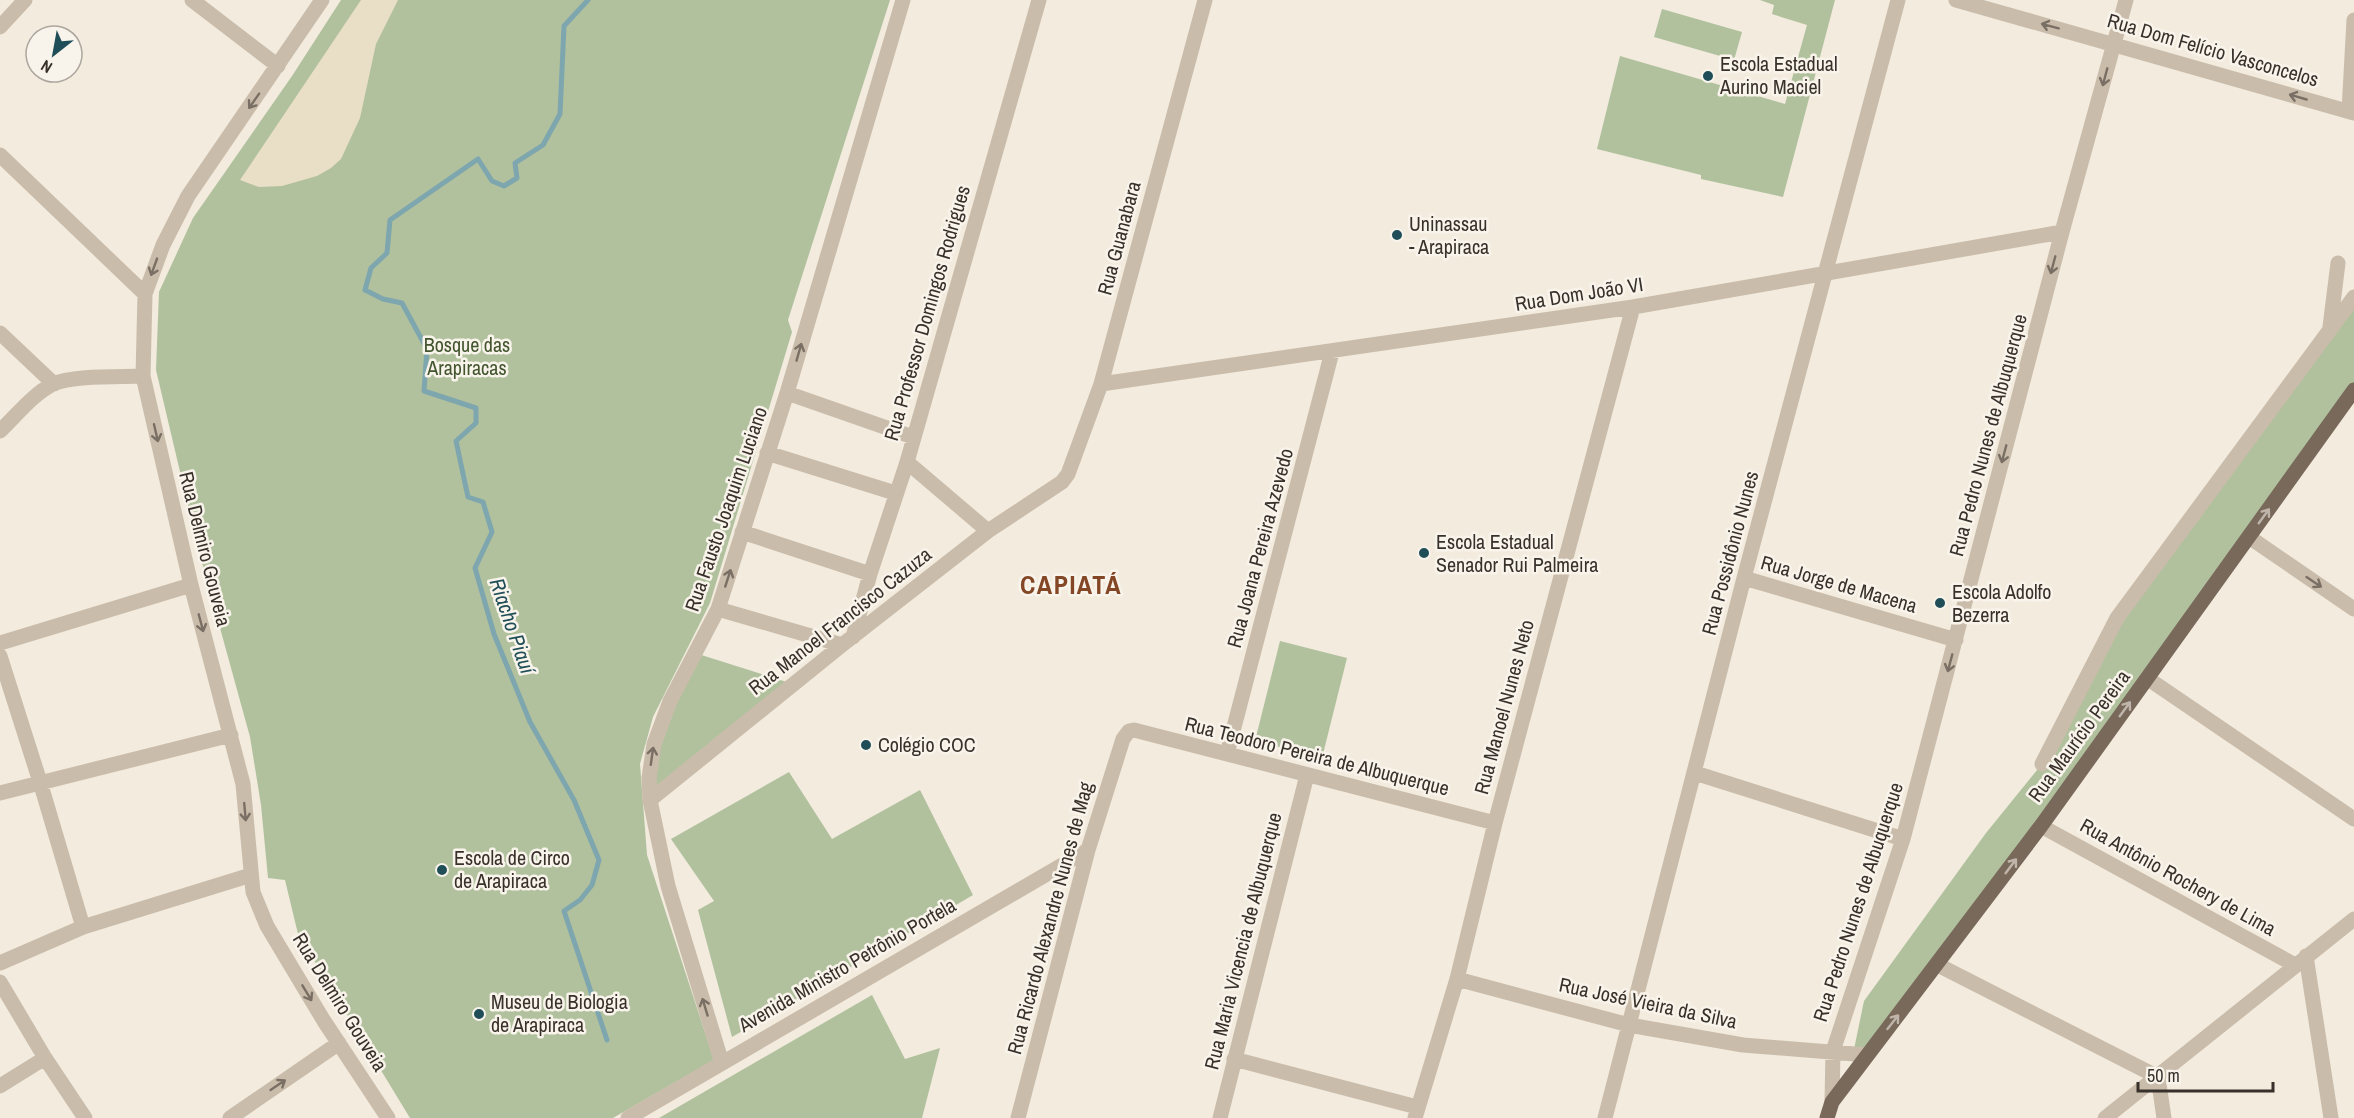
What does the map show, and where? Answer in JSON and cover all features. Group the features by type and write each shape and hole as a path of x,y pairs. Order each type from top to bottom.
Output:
{"main road":[{"name":"Rua Maurício Pereira","path":"1831,1113 1867,1055 1938,965 2041,826 2354,390"}],"street":[{"path":"0,27 25,0"},
{"path":"192,0 278,66"},
{"name":"Rua Delmiro Gouveia","path":"322,0 188,196 163,245 145,294 142,376 191,585 243,784 253,892 267,926 388,1118"},
{"name":"Rua Fausto Joaquim Luciano","path":"722,1063 668,886 650,800 649,778 654,744 670,701 718,609 787,393 903,0"},
{"name":"Rua Professor Domingos Rodrigues","path":"847,641 907,462 1039,0"},
{"name":"Rua Guanabara","path":"1062,482 1068,474 1101,384 1205,0"},
{"name":"Rua Possidônio Nunes","path":"1605,1118 1744,578 1898,0"},
{"name":"Rua Dom Felício Vasconcelos","path":"1956,0 2352,112"},
{"name":"Rua Pedro Nunes de Albuquerque","path":"1831,1113 1833,1051 1903,839 2062,232 2126,0"},
{"path":"2352,112 2354,20"},
{"path":"0,155 145,294"},
{"name":"Rua Dom João VI","path":"1101,384 1633,307 2062,232"},
{"path":"2329,330 2337,263"},
{"path":"2042,764 2117,618 2354,297"},
{"name":"Rua Manoel Nunes Neto","path":"1416,1112 1457,979 1495,823 1633,307"},
{"path":"0,333 54,384"},
{"name":"Rua Joana Pereira Azevedo","path":"1227,754 1332,352"},
{"path":"0,431 41,392 54,384 67,380 142,376"},
{"path":"787,393 913,437"},
{"path":"767,453 895,493"},
{"path":"907,462 988,531"},
{"name":"Rua Manoel Francisco Cazuza","path":"650,800 988,531 1062,482"},
{"path":"742,532 870,574"},
{"path":"2249,537 2354,609"},
{"name":"Rua Jorge de Macena","path":"1744,578 1956,640"},
{"path":"0,643 191,585"},
{"path":"718,609 847,641"},
{"path":"0,656 41,785 82,927"},
{"path":"2147,678 2354,819"},
{"name":"Rua Teodoro Pereira de Albuquerque","path":"1129,731 1134,730 1495,823"},
{"name":"Rua Ricardo Alexandre Nunes de Mag","path":"1018,1118 1088,850 1123,739 1129,731"},
{"path":"0,793 41,785 231,735"},
{"path":"1695,773 1903,839"},
{"name":"Rua Maria Vicencia de Albuquerque","path":"1220,1118 1307,775"},
{"name":"Rua Antônio Rochery de Lima","path":"2041,826 2301,960"},
{"name":"Avenida Ministro Petrônio Portela","path":"628,1118 1088,850"},
{"path":"0,963 82,927 251,875"},
{"path":"2105,1118 2354,919"},
{"path":"2301,960 2331,1118"},
{"path":"1938,965 2157,1077"},
{"name":"Rua José Vieira da Silva","path":"1457,979 1629,1025 1743,1045 1867,1055"},
{"path":"0,982 45,1058 85,1118"},
{"path":"230,1118 339,1043"},
{"path":"0,1086 45,1058"},
{"path":"1234,1059 1416,1112"},
{"path":"2157,1077 2164,1118"}],"green space":[{"name":"Bosque das Arapiracas","path":"341,0 890,0 788,320 792,332 710,603 653,717 640,764 647,855 714,1060 613,1118 410,1118 298,934 285,880 268,878 261,805 250,737 198,548 156,370 159,292 193,218 292,76"},
{"path":"1760,0 1835,0 1783,197 1701,179 1701,175 1597,149 1620,56 1785,104 1807,25 1772,14 1774,5"},
{"path":"1662,9 1742,32 1734,60 1654,37"},
{"path":"2354,297 2354,390 1867,1055 1853,1054 1864,1001 1986,833 2042,764 2117,618"},
{"path":"1280,641 1347,658 1322,758 1255,741"},
{"path":"695,653 793,684 650,800 649,778"},
{"path":"789,772 832,839 920,790 973,895 732,1037 698,910 714,901 671,839"},
{"path":"872,995 905,1059 940,1048 922,1118 659,1118"}],"shaded area":[{"path":"361,0 398,0 376,44 360,118 341,159 317,176 282,186 259,187 240,180"}],"waterway":[{"name":"Riacho Piauí","path":"588,0 564,26 560,114 543,145 515,163 517,178 504,186 492,181 478,159 390,220 387,253 371,268 365,290 383,299 402,303 427,349 424,391 476,408 476,423 456,441 468,497 483,502 492,532 475,568 494,634 530,722 574,800 599,860 592,885 580,900 564,911 607,1040"}],"place":[{"name":"Escola Estadual Aurino Maciel","path":"1708,76"},
{"name":"Uninassau - Arapiraca","path":"1397,235"},
{"name":"Escola Estadual Senador Rui Palmeira","path":"1424,553"},
{"name":"Escola Adolfo Bezerra","path":"1940,603"},
{"name":"Colégio COC","path":"866,745"},
{"name":"Escola de Circo de Arapiraca","path":"442,870"},
{"name":"Museu de Biologia de Arapiraca","path":"479,1014"}],"district":[{"name":"CAPIATÁ","path":"1071,585"}]}
